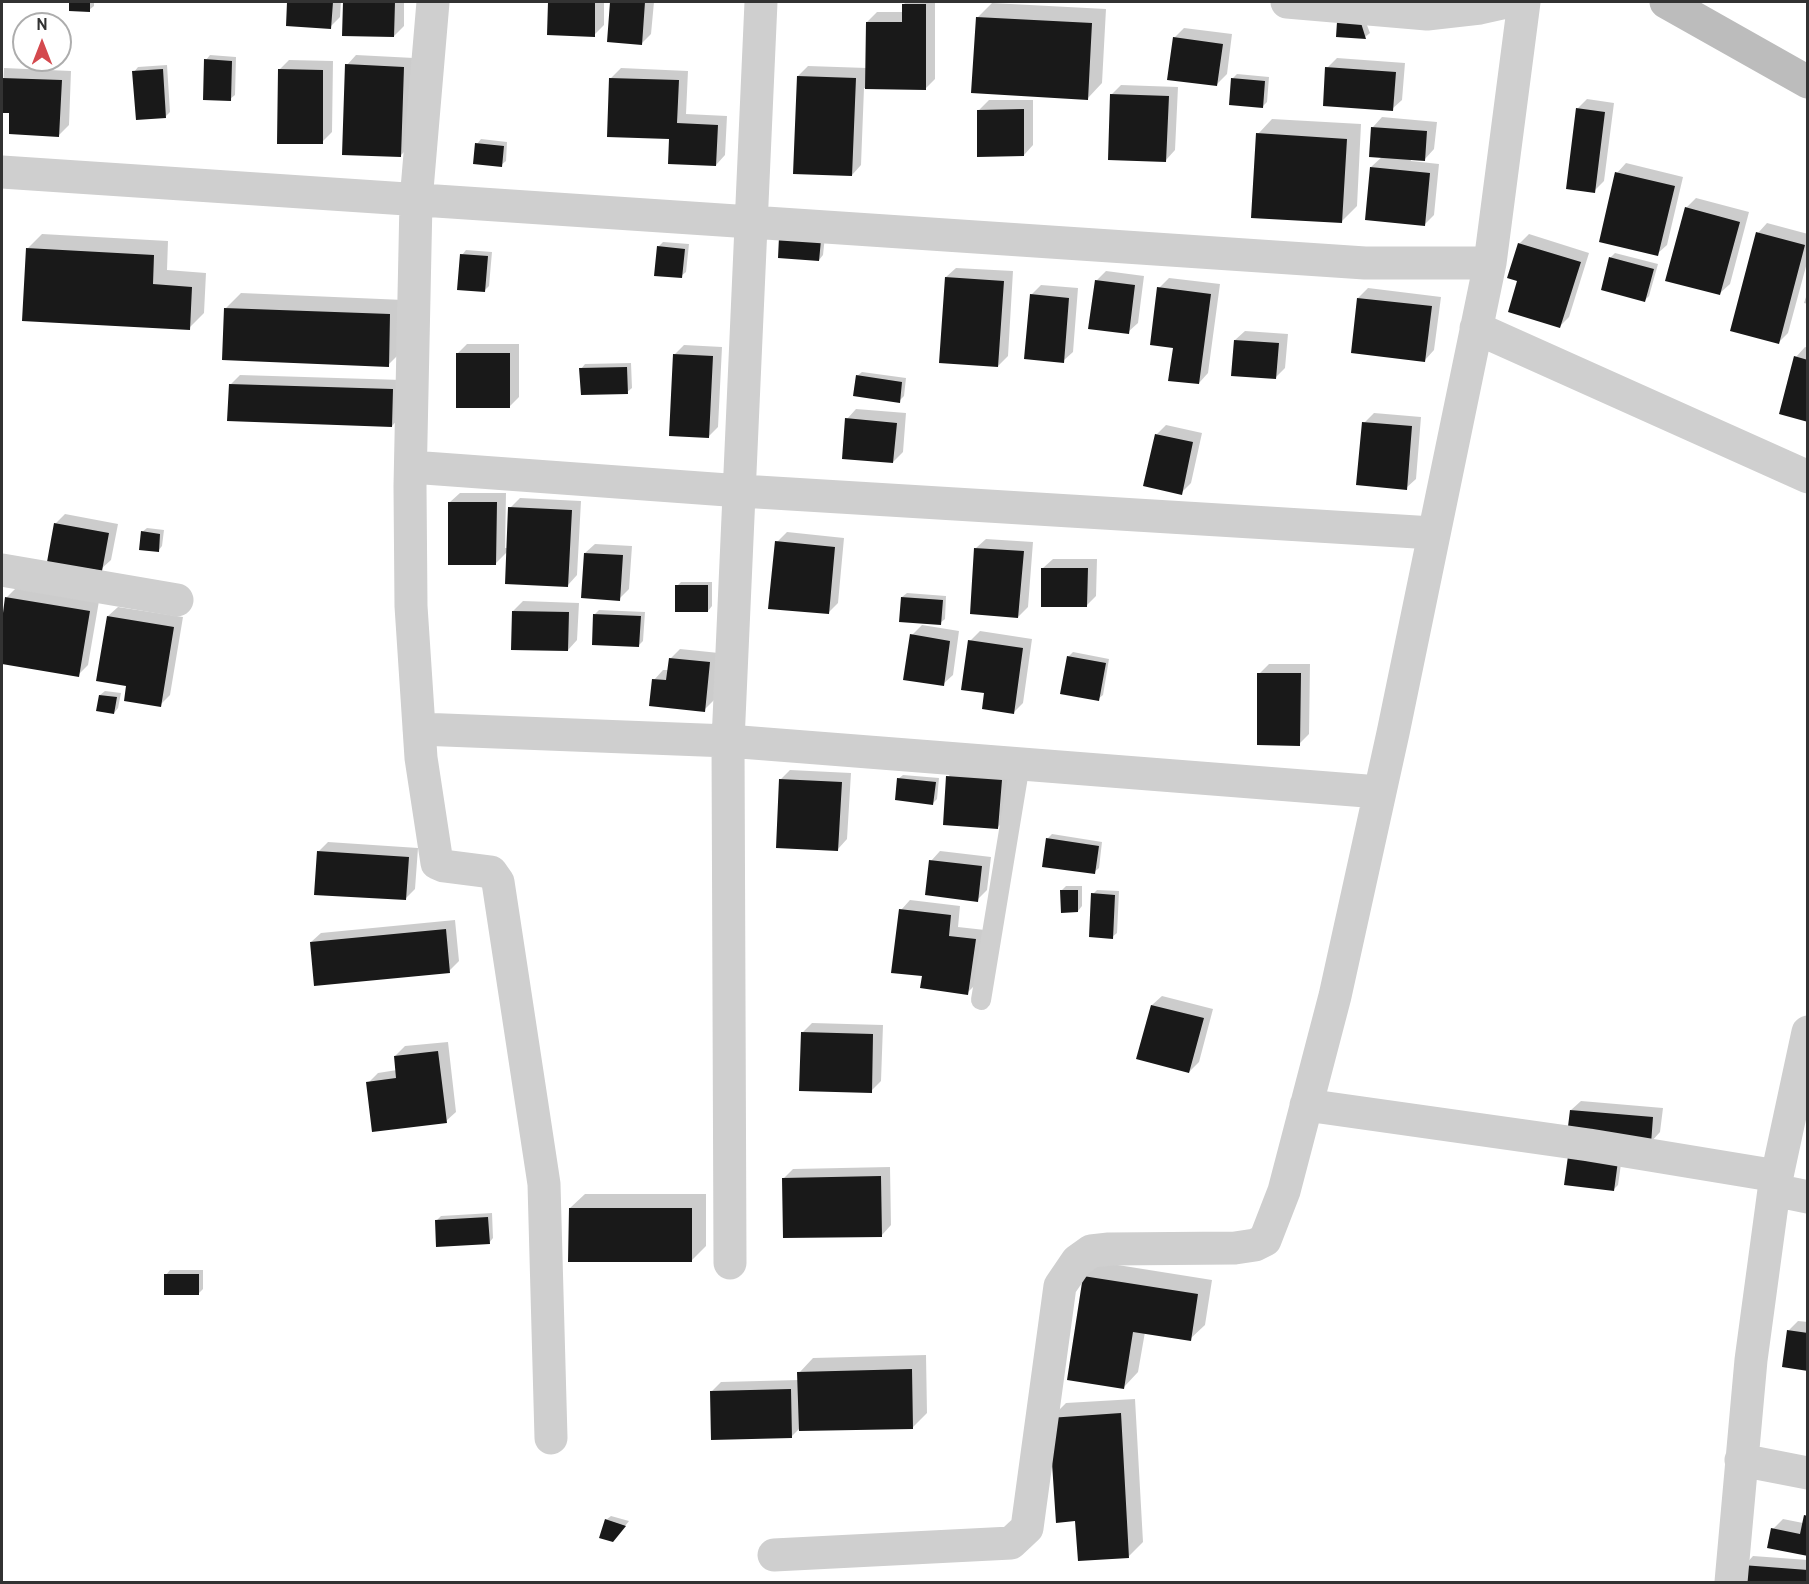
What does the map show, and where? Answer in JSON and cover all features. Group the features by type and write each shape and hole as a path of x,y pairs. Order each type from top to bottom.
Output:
{"street":[{"path":"434,2 416,201 411,606 418,729 437,863 444,866 491,872 498,882 544,1184 551,1438"},
{"path":"730,1263 728,741 741,491 761,2"},
{"path":"1287,2 1427,14 1480,8 1507,2"},
{"path":"774,1555 1011,1543 1027,1528 1060,1286 1077,1261 1091,1251 1235,1248 1255,1245 1266,1240 1284,1191 1335,996 1490,263 1524,2"},
{"path":"1666,2 1808,82"},
{"path":"2,172 1365,263 1490,263"},
{"path":"1476,328 1808,477"},
{"path":"411,467 741,491 1433,533"},
{"path":"2,570 177,600"},
{"path":"418,729 728,741 1379,792"},
{"path":"1731,1582 1751,1360 1776,1183 1808,1032"},
{"path":"1306,1105 1590,1145 1776,1183 1808,1197"},
{"path":"1742,1460 1808,1473"}],"lane":[{"path":"981,1000 1020,764"}],"building":[{"path":"69,2 90,2 90,12 69,11"},
{"path":"287,2 333,2 331,29 286,26"},
{"path":"343,2 395,2 394,37 342,36"},
{"path":"548,2 595,2 595,37 547,35"},
{"path":"610,2 645,2 642,45 607,42"},
{"path":"902,4 926,4 926,90 865,89 866,22 902,22"},
{"path":"976,17 1092,23 1088,100 971,93"},
{"path":"1337,22 1361,23 1366,39 1336,37"},
{"path":"1173,37 1223,44 1217,86 1167,80"},
{"path":"204,59 232,61 231,101 203,100"},
{"path":"345,64 404,67 401,157 342,155"},
{"path":"1325,67 1396,72 1393,111 1323,106"},
{"path":"163,69 166,118 136,120 132,71"},
{"path":"278,69 323,70 323,144 277,144"},
{"path":"797,76 856,78 852,176 793,174"},
{"path":"2,78 62,80 59,137 9,134 9,113 2,113"},
{"path":"609,78 679,80 677,123 718,125 716,166 668,164 669,139 607,137"},
{"path":"1231,78 1265,81 1263,108 1229,105"},
{"path":"1110,94 1169,96 1166,162 1108,160"},
{"path":"1576,108 1605,112 1595,193 1566,189"},
{"path":"1024,109 1024,156 977,157 977,110"},
{"path":"1371,127 1427,131 1425,161 1369,157"},
{"path":"1256,133 1347,139 1342,223 1251,218"},
{"path":"475,143 504,146 502,167 473,164"},
{"path":"1370,167 1430,173 1425,226 1365,220"},
{"path":"1615,172 1675,186 1658,256 1599,242"},
{"path":"1685,207 1740,222 1720,295 1665,281"},
{"path":"1756,232 1805,245 1779,344 1730,331"},
{"path":"779,237 821,240 819,261 778,258"},
{"path":"1518,243 1581,262 1560,328 1508,312 1517,281 1507,278"},
{"path":"657,246 685,249 682,278 654,276"},
{"path":"26,248 154,255 153,284 192,287 190,330 22,321"},
{"path":"460,254 488,256 485,292 457,290"},
{"path":"1609,257 1654,269 1645,302 1601,290"},
{"path":"945,277 1004,281 998,367 939,363"},
{"path":"1095,280 1135,285 1129,334 1088,329"},
{"path":"1157,287 1211,294 1199,384 1168,381 1173,348 1150,345"},
{"path":"1030,294 1069,298 1064,363 1024,359"},
{"path":"1357,298 1432,306 1425,362 1351,353"},
{"path":"224,308 390,314 389,367 222,360"},
{"path":"1234,340 1279,343 1276,379 1231,376"},
{"path":"456,353 510,353 510,408 456,408"},
{"path":"673,354 713,356 709,438 669,436"},
{"path":"1794,356 1808,360 1808,422 1779,414"},
{"path":"627,367 628,394 581,395 579,368"},
{"path":"856,375 902,382 900,403 853,396"},
{"path":"229,384 393,389 392,427 227,421"},
{"path":"845,418 897,423 893,463 842,459"},
{"path":"1362,422 1412,426 1407,490 1356,485"},
{"path":"1155,434 1193,442 1182,495 1143,486"},
{"path":"448,502 497,502 496,565 448,565"},
{"path":"508,507 572,510 568,587 505,584"},
{"path":"54,523 109,533 102,571 47,562"},
{"path":"141,531 160,534 159,552 139,550"},
{"path":"775,541 835,547 829,614 768,609"},
{"path":"974,548 1024,551 1018,618 970,614"},
{"path":"584,553 623,555 620,601 581,598"},
{"path":"1041,568 1088,568 1087,607 1041,607"},
{"path":"675,585 708,585 708,612 675,612"},
{"path":"5,597 90,611 79,677 2,664 2,621"},
{"path":"901,597 943,600 941,625 899,622"},
{"path":"512,611 569,612 568,651 511,650"},
{"path":"593,614 641,616 639,647 592,645"},
{"path":"107,616 174,627 161,707 124,701 126,686 96,681"},
{"path":"910,634 950,641 944,686 903,680"},
{"path":"968,640 1023,648 1014,714 982,709 984,693 961,690"},
{"path":"1067,656 1106,663 1099,701 1060,694"},
{"path":"669,658 710,662 705,712 649,706 652,679 666,680"},
{"path":"1257,673 1301,673 1300,746 1257,745"},
{"path":"99,695 117,697 114,714 96,711"},
{"path":"946,776 1002,780 998,829 943,825"},
{"path":"897,778 936,782 933,805 895,800"},
{"path":"779,779 842,782 838,851 776,848"},
{"path":"1046,838 1099,846 1095,874 1042,867"},
{"path":"317,851 409,857 406,900 314,895"},
{"path":"929,860 982,866 978,902 925,895"},
{"path":"1060,890 1078,890 1078,912 1061,913"},
{"path":"1091,893 1115,895 1113,939 1089,937"},
{"path":"899,909 951,915 949,936 976,939 968,995 920,988 922,976 891,973"},
{"path":"446,929 450,973 314,986 310,942"},
{"path":"1151,1005 1204,1018 1189,1073 1136,1059"},
{"path":"801,1032 873,1034 872,1093 799,1091"},
{"path":"438,1051 447,1123 372,1132 366,1082 396,1078 394,1056"},
{"path":"1570,1110 1653,1117 1651,1144 1567,1135"},
{"path":"1568,1156 1618,1161 1614,1191 1564,1185"},
{"path":"881,1176 882,1237 783,1238 782,1178"},
{"path":"569,1208 692,1208 692,1262 568,1262"},
{"path":"488,1217 490,1244 436,1247 435,1220"},
{"path":"164,1274 199,1274 199,1295 164,1295"},
{"path":"1083,1276 1198,1294 1191,1341 1133,1332 1124,1389 1067,1380"},
{"path":"1787,1330 1808,1333 1808,1371 1782,1367"},
{"path":"912,1369 913,1429 799,1431 797,1372"},
{"path":"791,1389 792,1438 711,1440 710,1391"},
{"path":"1121,1413 1129,1558 1078,1561 1075,1521 1056,1523 1049,1418"},
{"path":"1804,1515 1808,1516 1808,1556 1767,1548 1771,1528 1800,1534"},
{"path":"605,1519 626,1526 613,1542 599,1538"},
{"path":"1742,1565 1808,1570 1808,1582 1741,1582"}]}
